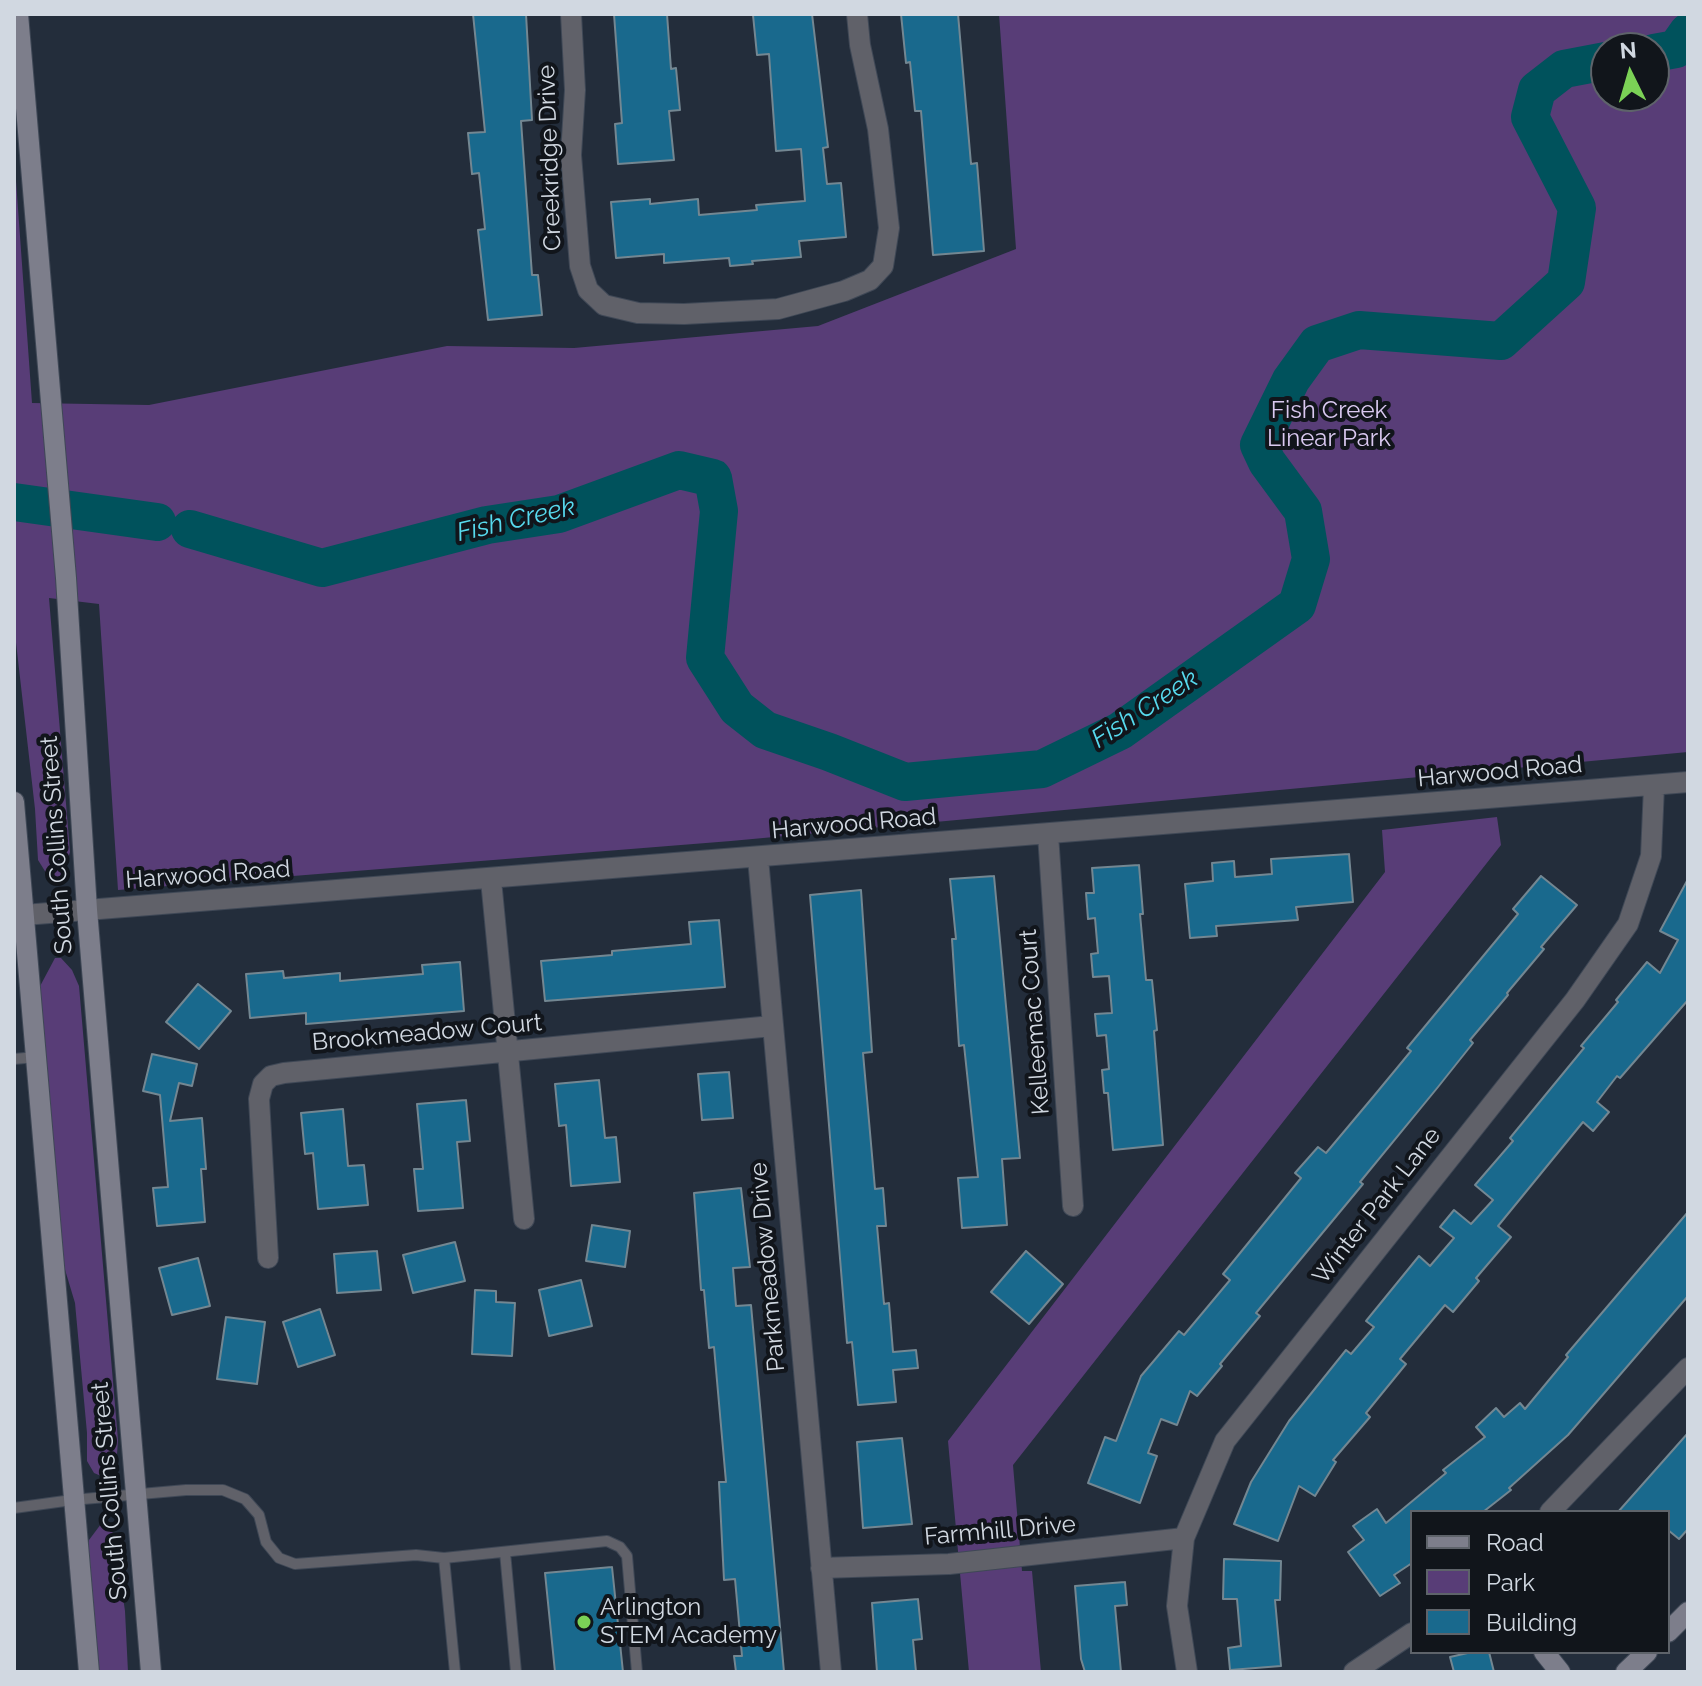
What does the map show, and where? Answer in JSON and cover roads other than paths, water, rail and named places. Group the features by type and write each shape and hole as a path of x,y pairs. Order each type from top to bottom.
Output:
{"main road":[{"name":"South Collins Street","path":"18,14 66,578 87,910 151,1672"},
{"name":"South Collins Street","path":"14,802 89,1672"},
{"path":"1670,1630 1688,1612"},
{"path":"1546,1654 1560,1672"},
{"path":"1626,1672 1645,1654"}],"street":[{"name":"Creekridge Drive","path":"571,14 575,90 571,155 580,266 588,290 604,305 638,313 684,314 778,309 844,291 870,280 883,266 889,228 878,129 860,45 857,14"},
{"name":"Harwood Road","path":"24,915 1688,782"},
{"name":"Winter Park Lane","path":"1187,1672 1177,1606 1184,1538 1225,1441 1575,1000 1628,924 1651,856 1654,786"},
{"name":"Kelleemac Court","path":"1048,834 1073,1206"},
{"name":"Parkmeadow Drive","path":"758,858 831,1672"},
{"path":"491,880 524,1219"},
{"name":"Brookmeadow Court","path":"268,1258 259,1099 263,1084 271,1076 772,1026"},
{"path":"1552,1510 1688,1368"},
{"name":"Farmhill Drive","path":"821,1568 949,1564 1184,1538"},
{"path":"1354,1672 1410,1634"}],"lane":[{"path":"14,1059 36,1057"},
{"path":"14,1508 136,1494 223,1490 245,1499 259,1515 266,1542 279,1558 295,1564 416,1555 444,1558 607,1541 620,1547 627,1556 637,1672"},
{"path":"505,1552 516,1672"},
{"path":"444,1558 455,1672"}],"waterway":[{"name":"Fish Creek","path":"1670,50 1676,49 1688,32"},
{"name":"Fish Creek","path":"190,529 322,568 487,525 559,514 679,470 713,478 719,511 705,658 737,708 765,730 905,782 1042,769 1120,731 1297,605 1311,559 1303,511 1267,462 1259,445 1291,380 1317,344 1359,330 1501,341 1566,282 1577,208 1530,117 1537,90 1564,69 1590,64"},
{"name":"Fish Creek","path":"14,502 157,522"}],"place":[{"name":"Arlington STEM Academy","path":"584,1622"}],"park label":[{"name":"Fish Creek Linear Park","path":"1329,425"}]}
